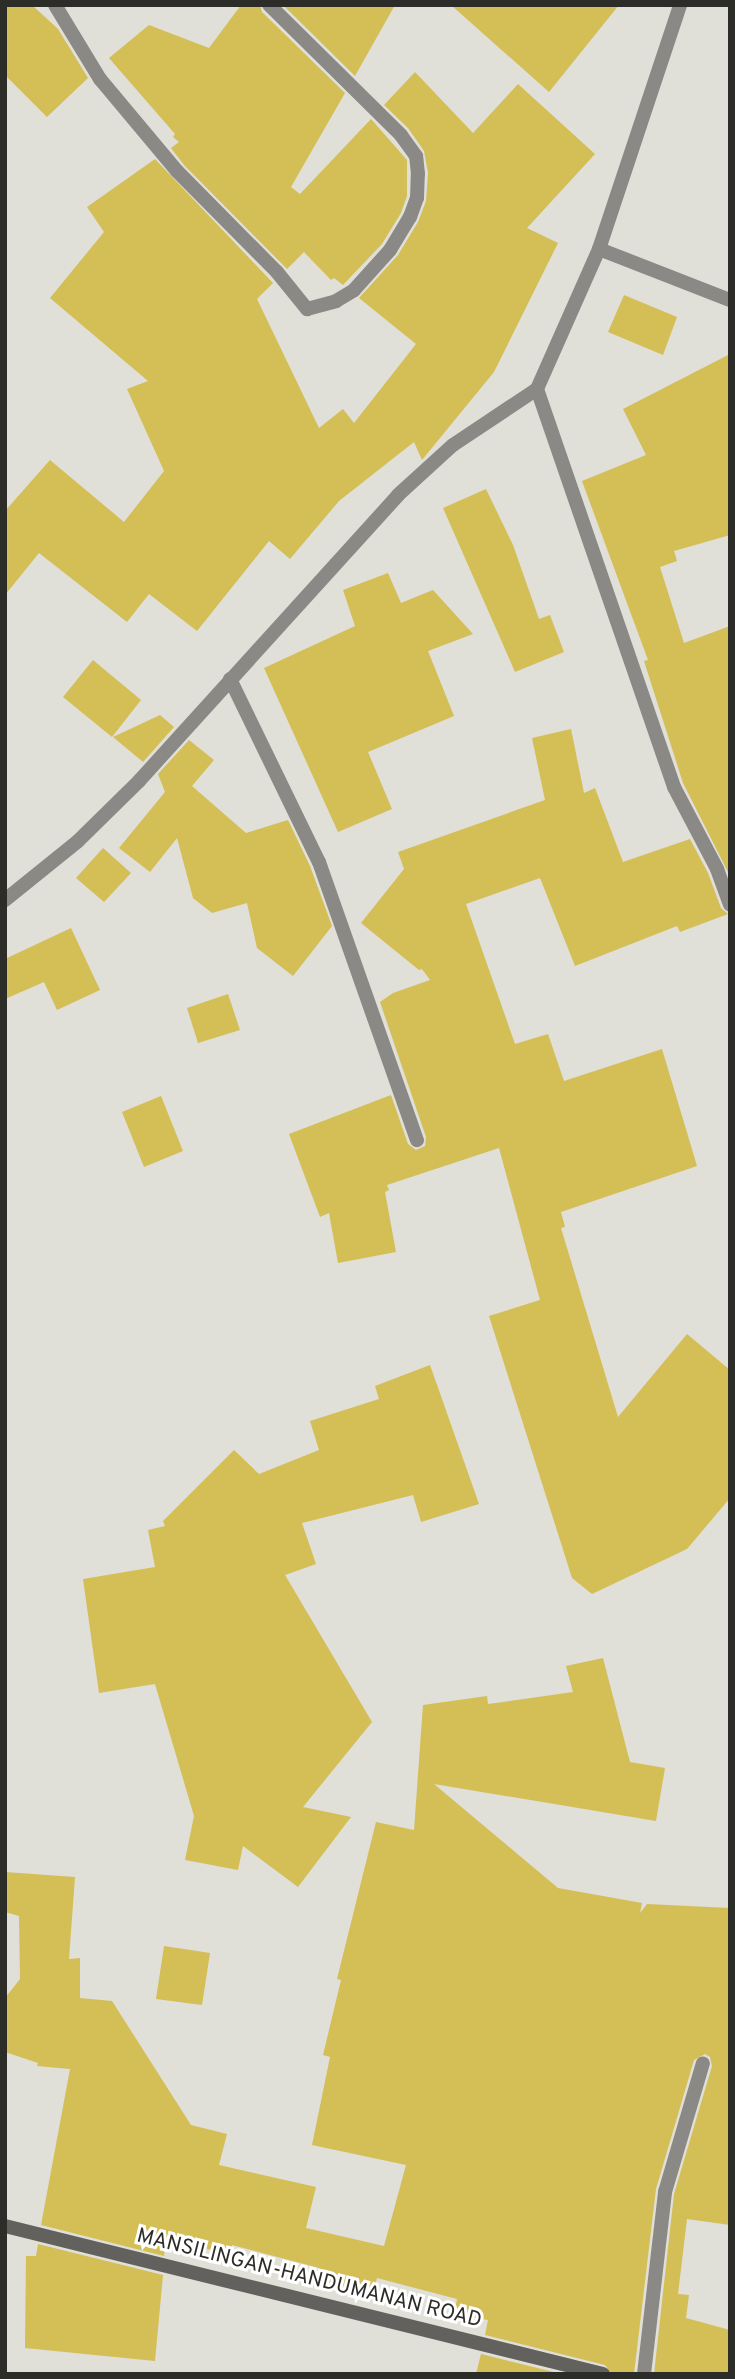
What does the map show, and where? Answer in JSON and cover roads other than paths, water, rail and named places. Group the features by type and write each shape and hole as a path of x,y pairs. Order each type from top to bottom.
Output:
{"street":[{"path":"55,5 100,79 177,171 276,272 307,309 336,301 355,290 390,250 410,217 416,198 416,156 401,135 269,5"},
{"path":"5,900 96,824 139,781 398,495 453,445 537,389 599,249 680,5"},
{"path":"599,249 730,300"},
{"path":"537,389 674,787 717,869 730,905"},
{"path":"230,679 319,862 418,1140"},
{"path":"644,2374 665,2192 703,2063"},
{"name":"MANSILINGAN-HANDUMANAN ROAD","path":"5,2225 603,2374"}]}
